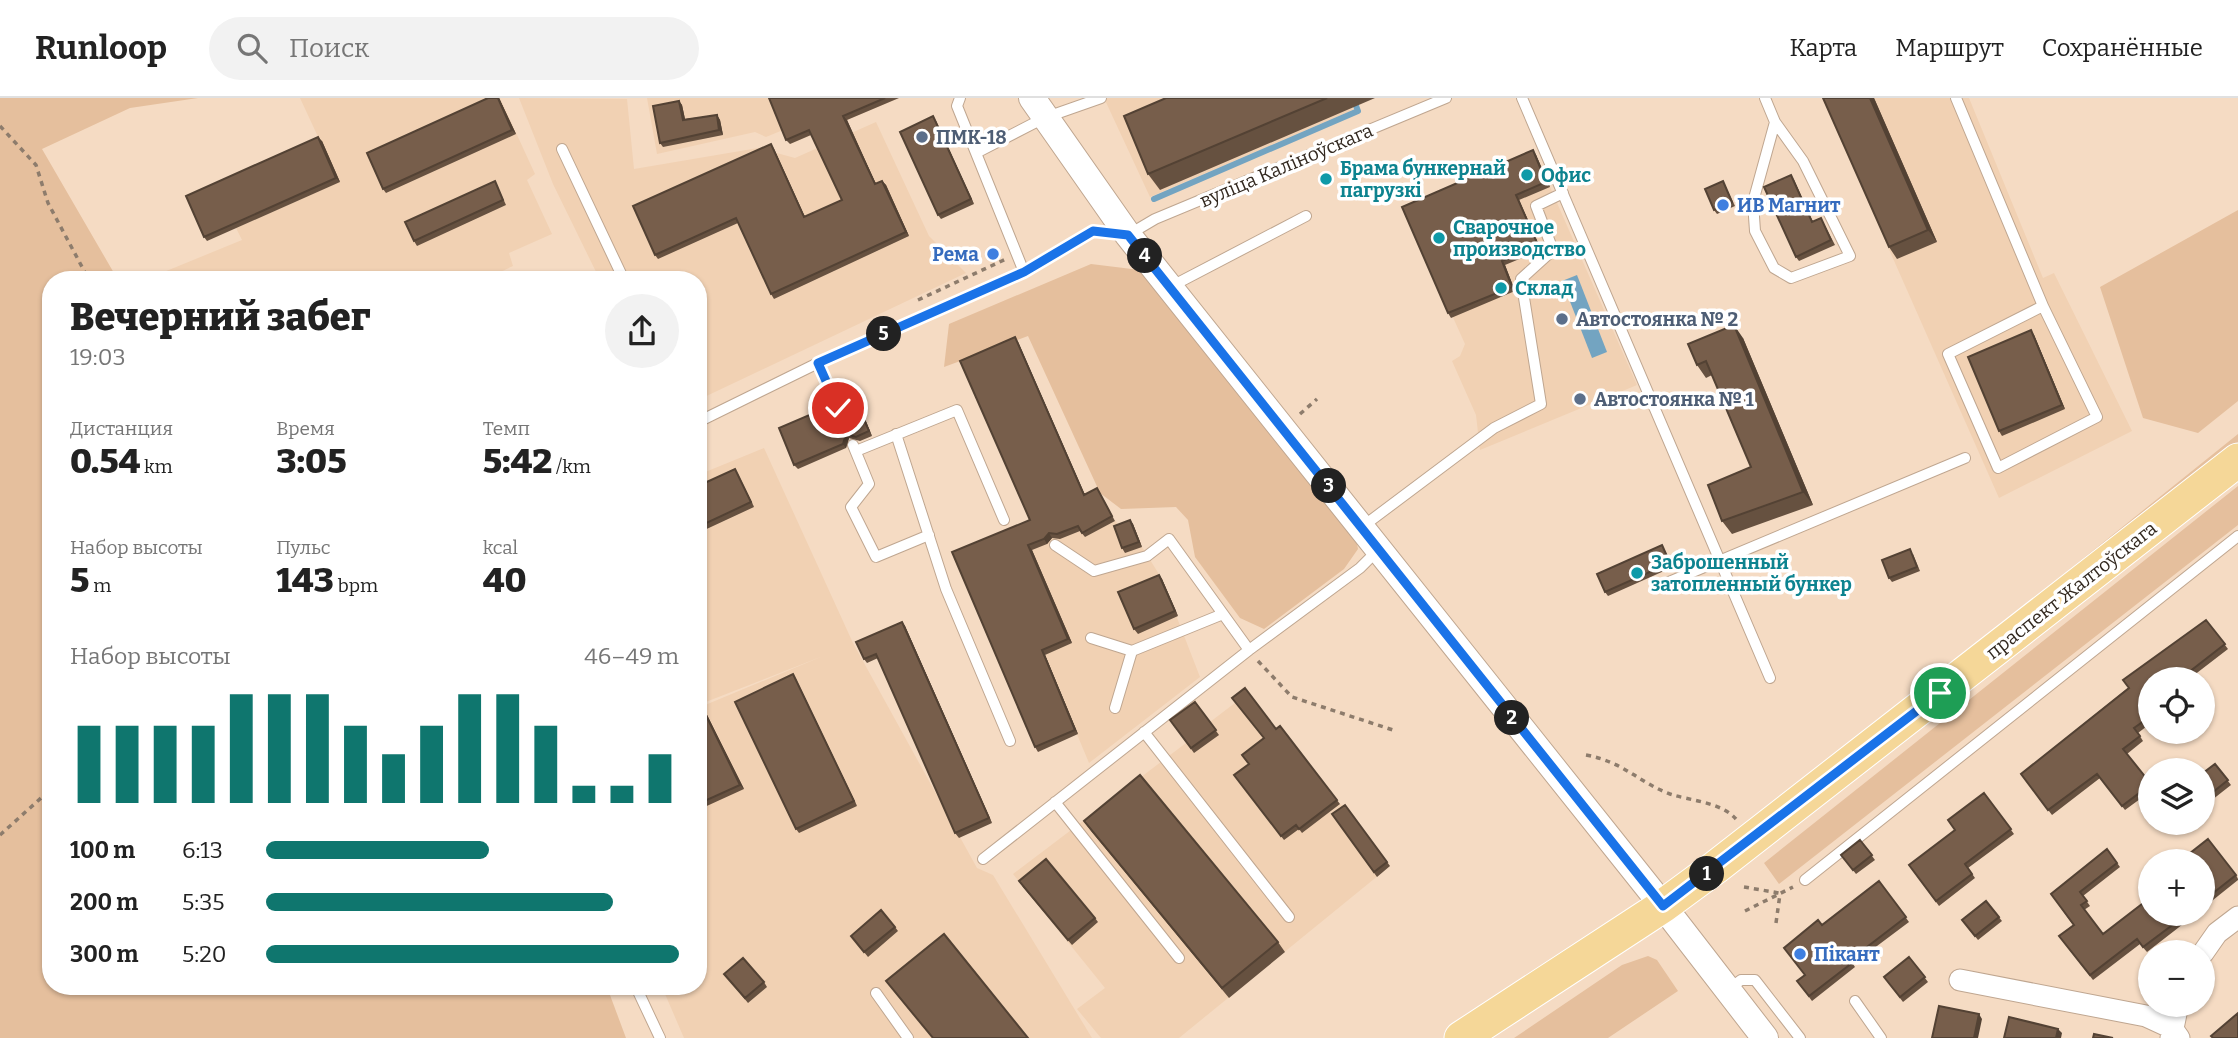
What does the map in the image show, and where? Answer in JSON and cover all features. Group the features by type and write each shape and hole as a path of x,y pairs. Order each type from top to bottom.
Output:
{"main road":[{"name":"праспект Жалтоўскага","path":"1461,1038 1663,906 2238,460"}],"street":[{"path":"1038,108 1128,235 1663,906 1765,1038"},
{"path":"2212,940 2238,917"},
{"path":"1960,981 2146,1016 2174,1035 2176,1017"}],"lane":[{"path":"960,98 957,106 1024,272"},
{"path":"976,153 1038,108 1101,98"},
{"name":"вуліца Каліноўскага","path":"1128,235 1155,219 1446,98"},
{"path":"1522,98 1770,678"},
{"path":"1765,98 1775,122 1803,161 1850,256 1791,278 1774,268 1755,231 1753,202 1775,122"},
{"path":"1956,98 2043,306 2097,417 1998,468 1948,354 2043,306"},
{"path":"562,149 620,271"},
{"path":"1362,527 1494,428 1541,404 1521,279 1553,250 1536,206 1563,193"},
{"path":"1170,287 1306,216"},
{"path":"707,418 818,363 1024,272 1093,231 1128,235"},
{"path":"818,363 838,408"},
{"path":"929,535 876,557 851,507 869,484 854,448 957,410 1004,520"},
{"path":"896,434 946,589 1010,741"},
{"path":"1664,584 1965,458"},
{"path":"1805,880 2238,536"},
{"path":"1055,545 1094,571 1147,556 1169,540 1248,650"},
{"path":"983,859 1248,650 1360,568 1378,549"},
{"path":"1091,638 1132,651 1223,614"},
{"path":"1115,708 1132,651"},
{"path":"1144,732 1289,917"},
{"path":"1055,802 1179,958"},
{"path":"1728,990 1741,980 1755,980 1800,1038"},
{"path":"876,993 908,1038"},
{"path":"640,995 660,1038"},
{"path":"1855,1001 1881,1038"}],"path":[{"path":"0,126 36,165 48,203 84,271"},
{"path":"1248,650 1292,697 1396,731"},
{"path":"1586,755 1611,760 1667,793 1729,811 1744,829"},
{"path":"0,835 42,797"},
{"path":"1744,887 1780,894"},
{"path":"1745,911 1780,894"},
{"path":"1776,923 1780,894"}],"shaded area":[{"path":"0,98 198,98 130,108 42,149 113,271 42,271 42,995 610,995 626,1038 0,1038"},
{"path":"300,98 500,98 535,174 527,180 552,234 509,253 513,266 502,271 166,271 242,240 236,228 339,182"},
{"path":"519,98 627,99 634,169 758,148 795,158 876,122 929,236 966,273 707,396 707,271 596,271 553,184"},
{"path":"647,98 899,98 790,144 783,130 766,137 755,132 657,154"},
{"path":"1104,98 1348,98 1353,110 1150,197"},
{"path":"1822,98 1969,98 2043,278 2054,273 2132,431 1999,498"},
{"path":"1536,155 1637,385 1480,450 1476,415 1452,361 1460,356 1465,344 1405,211"},
{"path":"2238,210 2238,401 2198,433 2143,418 2100,287"},
{"path":"1091,264 1140,270 1355,534 1358,549 1344,569 1264,629 1240,618 1195,557 1188,520 1176,507 1121,509 1100,493 1028,336 944,367 949,324"},
{"path":"2238,434 2238,446 1998,627"},
{"path":"764,448 853,643 977,868 993,875 1092,1038 684,1038 665,995 707,995 707,704 823,656 707,701 707,471"},
{"path":"2238,486 2238,525 1779,884 1764,863"},
{"path":"1115,520 1121,529 1133,524 1142,547 1162,579 1200,677 1089,763 996,540"},
{"path":"1248,693 1279,733 1283,731 1340,804 1348,809 1390,866 1179,1038 1101,1038 1077,1009 1105,988 1013,874 1186,743 1174,725 1210,722"},
{"path":"1648,956 1657,960 1678,991 1608,1038 1514,1038 1622,965"}],"water":[{"path":"1577,275 1607,352 1592,358 1562,281"}],"building":[{"path":"488,98 498,98 512,130 383,189 367,153"},
{"path":"769,98 885,98 843,116 875,184 882,181 906,232 771,294 736,218 655,255 633,206 771,144 804,217 842,200 809,130 786,140"},
{"path":"1166,98 1327,98 1148,174 1124,116"},
{"path":"1823,98 1870,98 1928,230 1889,247"},
{"path":"679,101 683,120 717,115 719,130 660,143 653,106"},
{"path":"933,116 971,199 938,215 900,132"},
{"path":"318,137 336,178 204,237 186,196"},
{"path":"1533,150 1546,182 1516,195 1538,245 1502,261 1512,287 1448,313 1402,207"},
{"path":"1791,175 1812,222 1821,218 1831,240 1796,257 1764,187"},
{"path":"495,181 503,200 414,241 405,222"},
{"path":"1723,181 1732,202 1714,210 1705,189"},
{"path":"1734,325 1803,492 1722,521 1708,485 1751,467 1706,361 1697,365 1688,344"},
{"path":"2031,330 2062,405 1999,431 1968,357"},
{"path":"1015,337 1084,495 1097,488 1112,516 1082,533 1078,526 1057,534 1049,533 1044,539 1028,545 1068,639 1042,650 1075,730 1035,747 952,552 1030,520 960,361"},
{"path":"854,396 869,431 856,437 846,434 843,444 794,465 779,428 828,407 837,411 842,401"},
{"path":"735,469 751,502 707,523 707,482"},
{"path":"1130,520 1139,542 1122,548 1114,526"},
{"name":"Заброшенный затопленный бункер","path":"1662,545 1670,563 1605,592 1597,574"},
{"path":"1910,549 1917,567 1889,578 1882,560"},
{"path":"1159,575 1175,611 1134,629 1118,592"},
{"path":"2206,620 2225,644 2195,667 2141,667"},
{"path":"902,622 989,818 955,833 876,654 864,659 856,642"},
{"path":"2138,669 2138,725 2134,728 2138,738 2123,749 2138,768 2138,794 2122,806 2097,774 2048,810 2021,774 2129,688 2123,680"},
{"path":"793,674 854,801 796,829 735,702"},
{"path":"1245,688 1276,729 1280,726 1337,800 1299,829 1296,825 1281,836 1234,775 1249,764 1242,755 1264,738 1232,698"},
{"path":"1195,702 1216,730 1191,748 1170,720"},
{"path":"707,717 740,785 707,800"},
{"path":"2215,764 2228,780 2215,790"},
{"path":"1140,775 1278,942 1222,988 1084,821"},
{"path":"1984,793 2011,829 1965,864 1972,874 1936,901 1909,865 1955,830 1948,820"},
{"path":"1345,805 1387,862 1374,872 1332,814"},
{"path":"2208,839 2236,875 2215,892 2215,849 2195,849"},
{"path":"1860,840 1872,855 1853,870 1841,855"},
{"path":"2107,849 2117,863 2080,892 2087,901 2081,905 2103,934 2138,907 2138,926 2171,926 2152,940 2137,939 2090,975 2059,936 2074,925 2051,894"},
{"path":"1046,859 1095,918 1068,940 1019,881"},
{"path":"1879,881 1906,917 1809,996 1797,981 1805,975 1784,948 1818,920 1822,925"},
{"path":"1986,901 1999,917 1975,936 1962,920"},
{"path":"881,910 895,927 864,952 851,936"},
{"path":"944,934 1028,1038 933,1038 886,981"},
{"path":"1909,957 1925,977 1900,997 1884,977"},
{"path":"743,958 764,982 745,998 724,974"},
{"path":"1939,1006 1979,1014 1974,1038 1932,1038"},
{"path":"2238,1013 2238,1038 2211,1036"},
{"path":"2009,1017 2058,1029 2056,1038 2004,1038"},
{"path":"2094,1034 2113,1038 2093,1038"}],"waterway":[{"path":"1154,199 1358,111 1353,98"}],"place":[{"name":"ПМК-18","path":"922,137"},
{"name":"Офис","path":"1527,175"},
{"name":"Брама бункернай пагрузкі","path":"1326,179"},
{"name":"ИВ Магнит","path":"1723,205"},
{"name":"Сварочное производство","path":"1439,238"},
{"name":"Рема","path":"993,254"},
{"name":"Склад","path":"1501,288"},
{"name":"Автостоянка № 2","path":"1562,319"},
{"name":"Автостоянка № 1","path":"1580,399"},
{"name":"Заброшенный затопленный бункер","path":"1637,573"},
{"name":"Пікант","path":"1800,954"}],"route":[{"path":"838,408 818,363 1024,272 1093,231 1128,235 1663,906 1940,693"}]}
